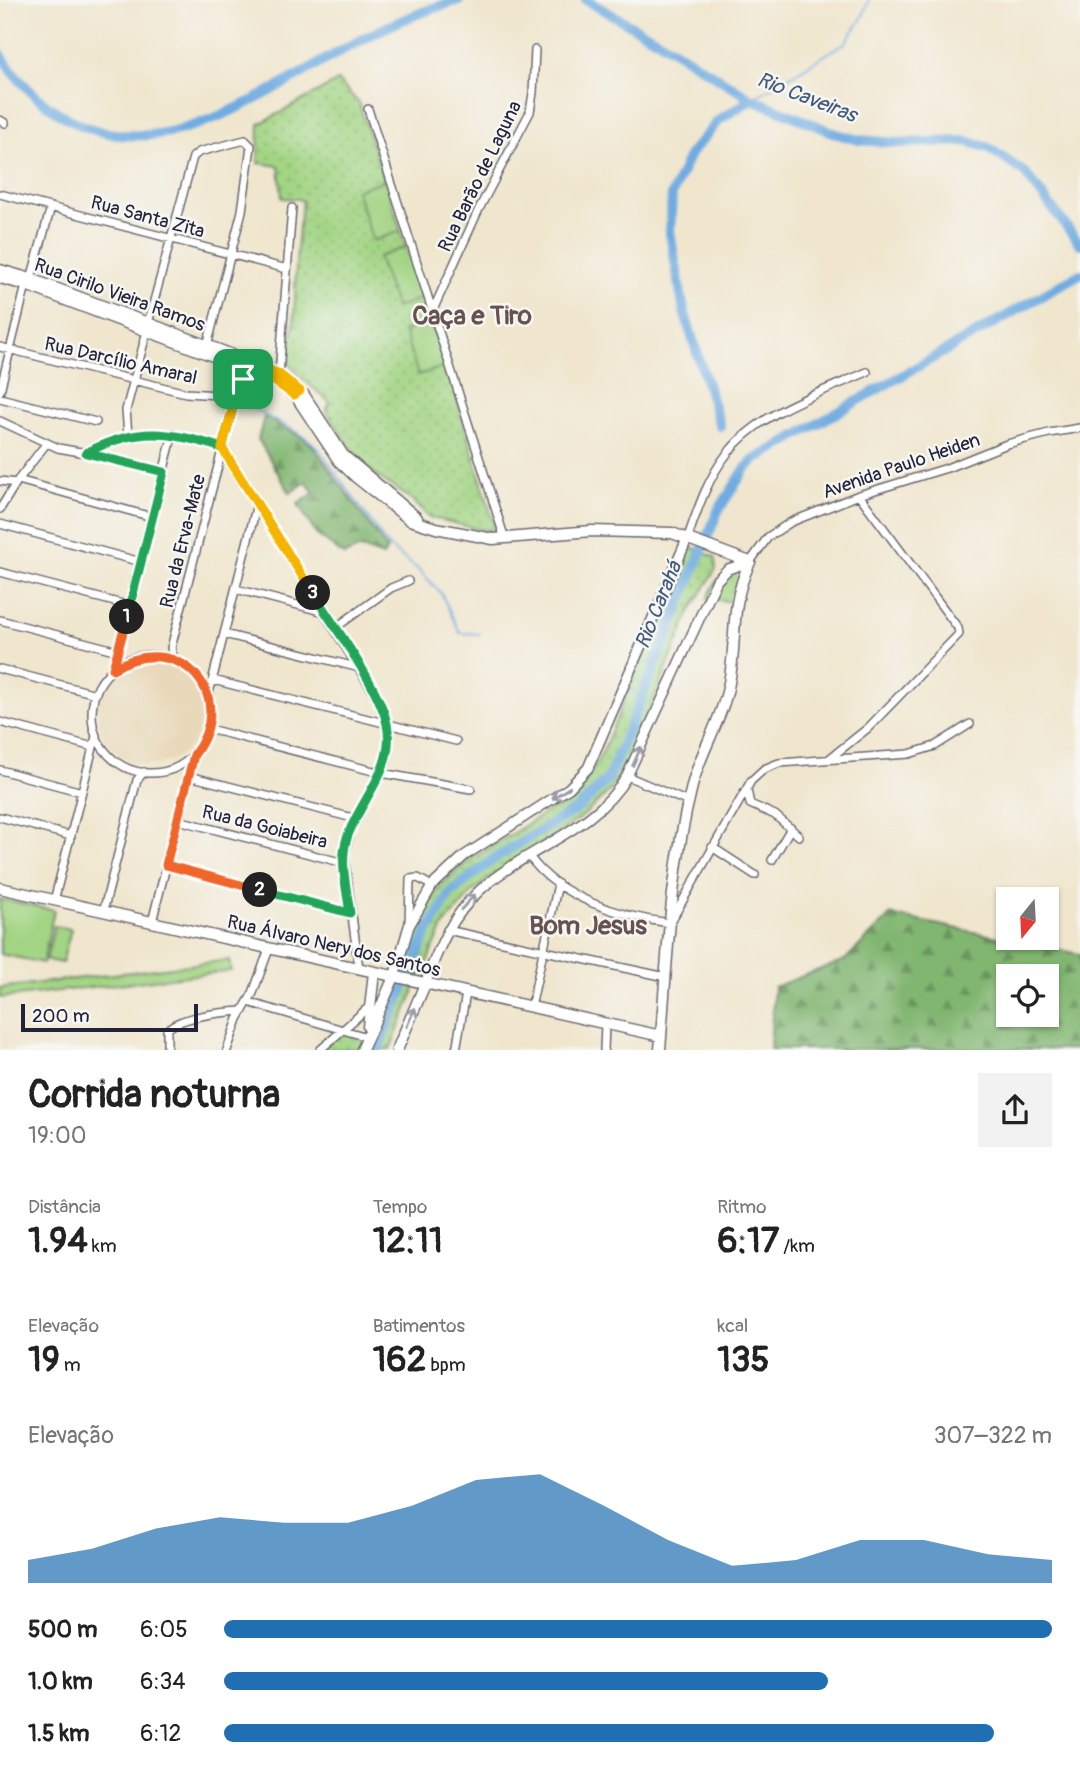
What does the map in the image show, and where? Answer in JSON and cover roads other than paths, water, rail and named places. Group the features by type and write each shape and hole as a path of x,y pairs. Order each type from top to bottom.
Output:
{"main road":[{"name":"Rua Cirilo Vieira Ramos","path":"0,270 279,374 346,458 426,525 476,537 505,539 610,531 666,532 691,538 750,562"},
{"name":"Rua Cirilo Vieira Ramos","path":"0,278 28,282"},
{"name":"Rua Cirilo Vieira Ramos","path":"147,327 207,346 249,365 299,396"},
{"path":"660,1049 675,867 695,774 728,691 736,602 750,562"},
{"name":"Rua Álvaro Nery dos Santos","path":"0,888 661,1036"},
{"path":"367,1037 374,972"},
{"path":"362,1049 396,977"},
{"path":"397,1049 425,984"}],"street":[{"name":"Rua Barão de Laguna","path":"432,310 530,112 535,50"},
{"path":"368,109 505,539"},
{"path":"128,435 126,410 133,380 193,157 199,152 242,139 248,141 251,146 244,201 207,346"},
{"name":"Rua Santa Zita","path":"0,194 287,269"},
{"path":"0,391 28,282 51,207"},
{"path":"279,374 292,208"},
{"name":"Rua Darcílio Amaral","path":"0,346 197,395 236,396"},
{"name":"Rua da Erva-Mate","path":"174,660 171,648 236,396 249,365"},
{"path":"409,926 432,886 464,856 569,788 588,768 691,538 710,480 729,451 777,414 867,372"},
{"path":"0,398 96,422"},
{"path":"0,421 58,448 164,472"},
{"name":"Avenida Paulo Heiden","path":"750,562 768,537 783,526 859,495 947,468 1030,437 1080,428"},
{"path":"113,669 173,434"},
{"path":"86,453 106,442 128,435 173,434 222,448 379,701 387,723 388,750 381,773 347,839 344,863 359,969"},
{"path":"0,509 17,481 46,444"},
{"path":"0,481 17,481 152,517"},
{"path":"828,760 868,728 959,634 958,628 859,495"},
{"path":"208,698 257,504"},
{"path":"0,524 141,562"},
{"path":"425,984 447,930 480,890 602,808 612,798 627,776 717,579 727,569 750,562"},
{"path":"0,572 130,606"},
{"path":"335,628 383,593 408,581"},
{"path":"236,589 325,612"},
{"path":"0,620 118,650"},
{"path":"224,634 360,668"},
{"path":"163,656 171,648"},
{"path":"145,655 174,660 192,671 208,698 209,729 203,743 194,755 176,768 155,773 124,766 107,753 96,736 92,715 96,694 113,669 128,660 145,655"},
{"path":"0,669 96,694"},
{"path":"213,680 456,741"},
{"path":"0,722 93,747"},
{"path":"529,856 544,874 594,903 652,921 670,923 747,789 757,775 770,765 890,757 922,751 970,724"},
{"path":"209,729 381,773 471,789"},
{"path":"54,901 96,736"},
{"path":"152,922 194,755"},
{"path":"0,770 82,792"},
{"path":"134,770 137,780"},
{"path":"103,912 137,780 144,772"},
{"path":"189,776 356,819"},
{"path":"627,776 688,802"},
{"path":"747,789 750,804 775,815 799,836"},
{"path":"0,817 71,836"},
{"name":"Rua da Goiabeira","path":"178,820 344,863"},
{"path":"772,860 791,828"},
{"path":"712,847 755,875"},
{"path":"166,865 350,913"},
{"path":"396,977 409,926 410,879 418,878 432,886"},
{"path":"531,1007 558,884"},
{"path":"447,930 666,977"},
{"path":"227,1049 269,949"},
{"path":"456,1049 466,993"},
{"path":"248,1002 367,1037"},
{"path":"320,1049 370,1005"},
{"path":"167,1049 167,1030 173,1024 214,1014 243,1011"},
{"path":"604,1049 605,1024"}],"waterway":[{"name":"Rio Caveiras","path":"0,53 16,76 35,95 50,107 89,128 129,136 169,132 210,120 250,102 385,28 459,0"},
{"name":"Rio Caveiras","path":"586,0 659,41 752,99 837,134 859,140 896,143 966,141 989,148 1025,173 1080,244"},
{"path":"752,99 845,43 861,20 869,0"},
{"path":"720,426 684,311 670,233 672,194 690,154 719,120 752,99"},
{"name":"Rio Carahá","path":"377,1050 426,935 450,893 495,858 580,807 609,777 718,511 745,469 754,460 1080,274"},
{"path":"242,401 300,434 318,448 389,547 419,570 441,593 460,633 480,634"},
{"path":"630,691 643,697"}],"district":[{"name":"Caça e Tiro","path":"472,315"},
{"name":"Bom Jesus","path":"588,925"}]}
